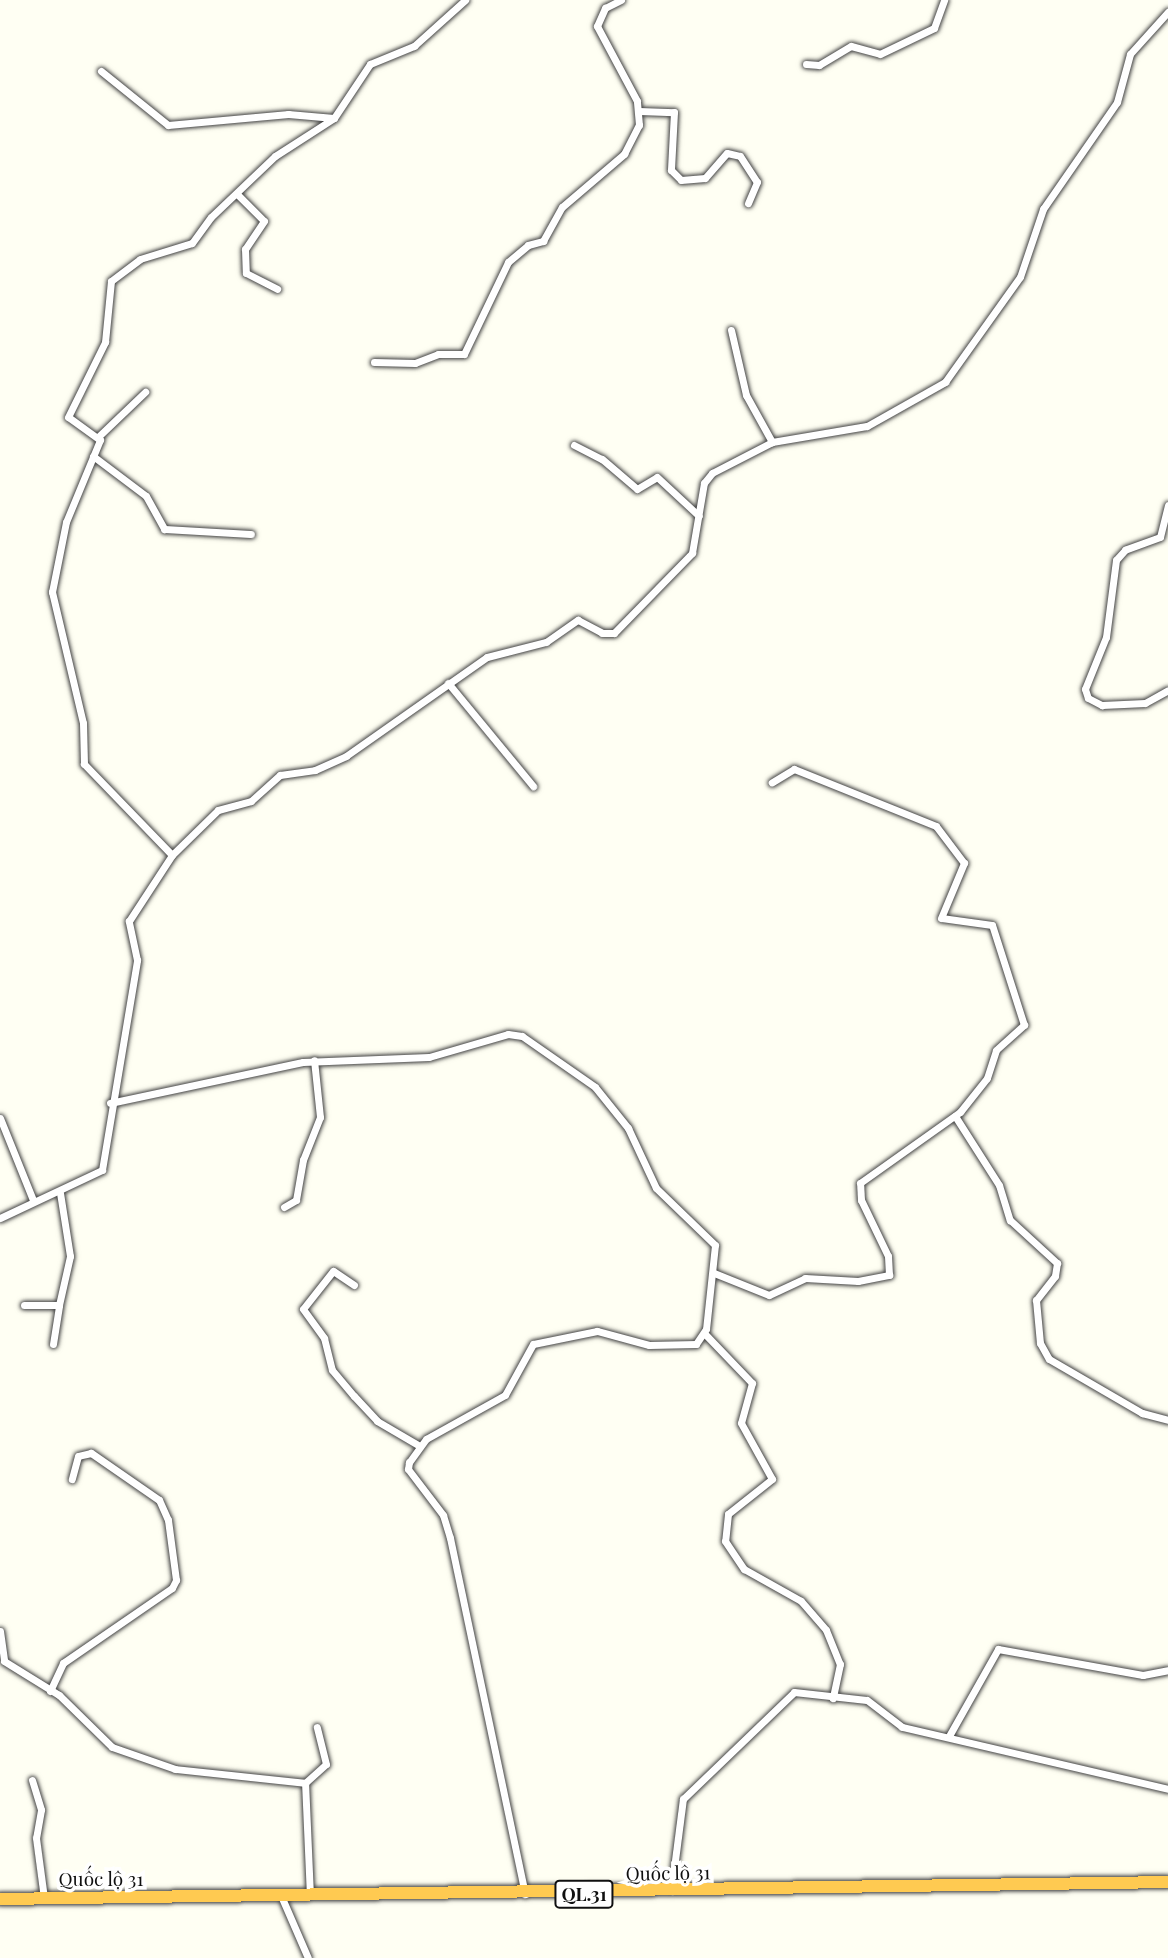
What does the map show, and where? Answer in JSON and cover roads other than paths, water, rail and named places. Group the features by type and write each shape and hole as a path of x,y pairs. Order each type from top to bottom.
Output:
{"highway":[{"name":"Quốc lộ 31","path":"0,1899 671,1893 1168,1882"}],"street":[{"path":"99,436 68,417 105,342 111,281 140,259 192,243 211,217 279,153 334,118 370,64 414,46 465,0"},
{"path":"374,362 415,363 438,354 464,354 509,262 528,245 543,241 562,207 617,164 637,135 639,111 597,26 605,8 621,0"},
{"path":"806,64 819,65 851,46 880,54 934,28 944,0"},
{"path":"0,1218 33,1200 60,1193 102,1170 110,1103 137,960 130,916 172,855 218,810 251,801 279,775 315,770 346,757 486,657 545,642 578,620 602,634 614,632 692,553 704,483 712,473 772,442 867,426 925,396 954,373 1020,277 1052,194 1107,121 1130,54 1168,12"},
{"path":"101,71 168,125 288,114 334,118"},
{"path":"639,111 674,112 671,170 681,180 705,178 727,153 740,156 757,182 748,202"},
{"path":"237,194 264,221 244,252 246,273 277,289"},
{"path":"730,330 747,395 772,442"},
{"path":"145,392 99,436 70,509 52,579 83,723 83,762 172,855"},
{"path":"574,445 602,459 637,489 657,477 699,516"},
{"path":"93,456 142,491 164,529 251,534"},
{"path":"1168,505 1160,537 1125,550 1116,559 1106,637 1085,689 1088,698 1102,705 1145,703 1168,690"},
{"path":"448,683 533,786"},
{"path":"713,1273 769,1295 805,1278 884,1278 891,1266 879,1227 861,1200 860,1183 955,1116 987,1079 996,1049 1024,1022 992,925 941,918 964,859 922,818 869,803 794,769 772,782"},
{"path":"110,1103 314,1060 429,1057 508,1034 528,1038 571,1066 615,1112 656,1188 715,1245 713,1273 706,1289 705,1334 752,1383 741,1423 772,1479 728,1514 725,1541 744,1569 801,1601 826,1630 840,1664 834,1698"},
{"path":"284,1207 296,1200 303,1160 320,1117 314,1060"},
{"path":"955,1116 999,1185 1010,1220 1057,1263 1055,1276 1036,1300 1040,1343 1049,1359 1142,1413 1168,1420"},
{"path":"0,1118 33,1200"},
{"path":"53,1344 69,1256 60,1193"},
{"path":"354,1285 333,1270 303,1309 324,1338 332,1370 377,1421 418,1445"},
{"path":"23,1305 59,1305"},
{"path":"525,1895 448,1531 439,1507 408,1469 418,1445 505,1395 533,1344 597,1331 649,1345 688,1347 705,1334"},
{"path":"50,1690 63,1663 176,1580 168,1520 159,1500 91,1453 78,1456 72,1479"},
{"path":"0,1632 4,1661 50,1690 98,1737 134,1757 244,1780 305,1783 326,1764 317,1727"},
{"path":"949,1736 998,1649 1143,1675 1168,1670"},
{"path":"671,1893 683,1799 791,1693 874,1702 902,1727 1167,1787"},
{"path":"32,1780 41,1810 36,1838 44,1898"},
{"path":"305,1783 310,1896"},
{"path":"282,1898 308,1958"}]}
